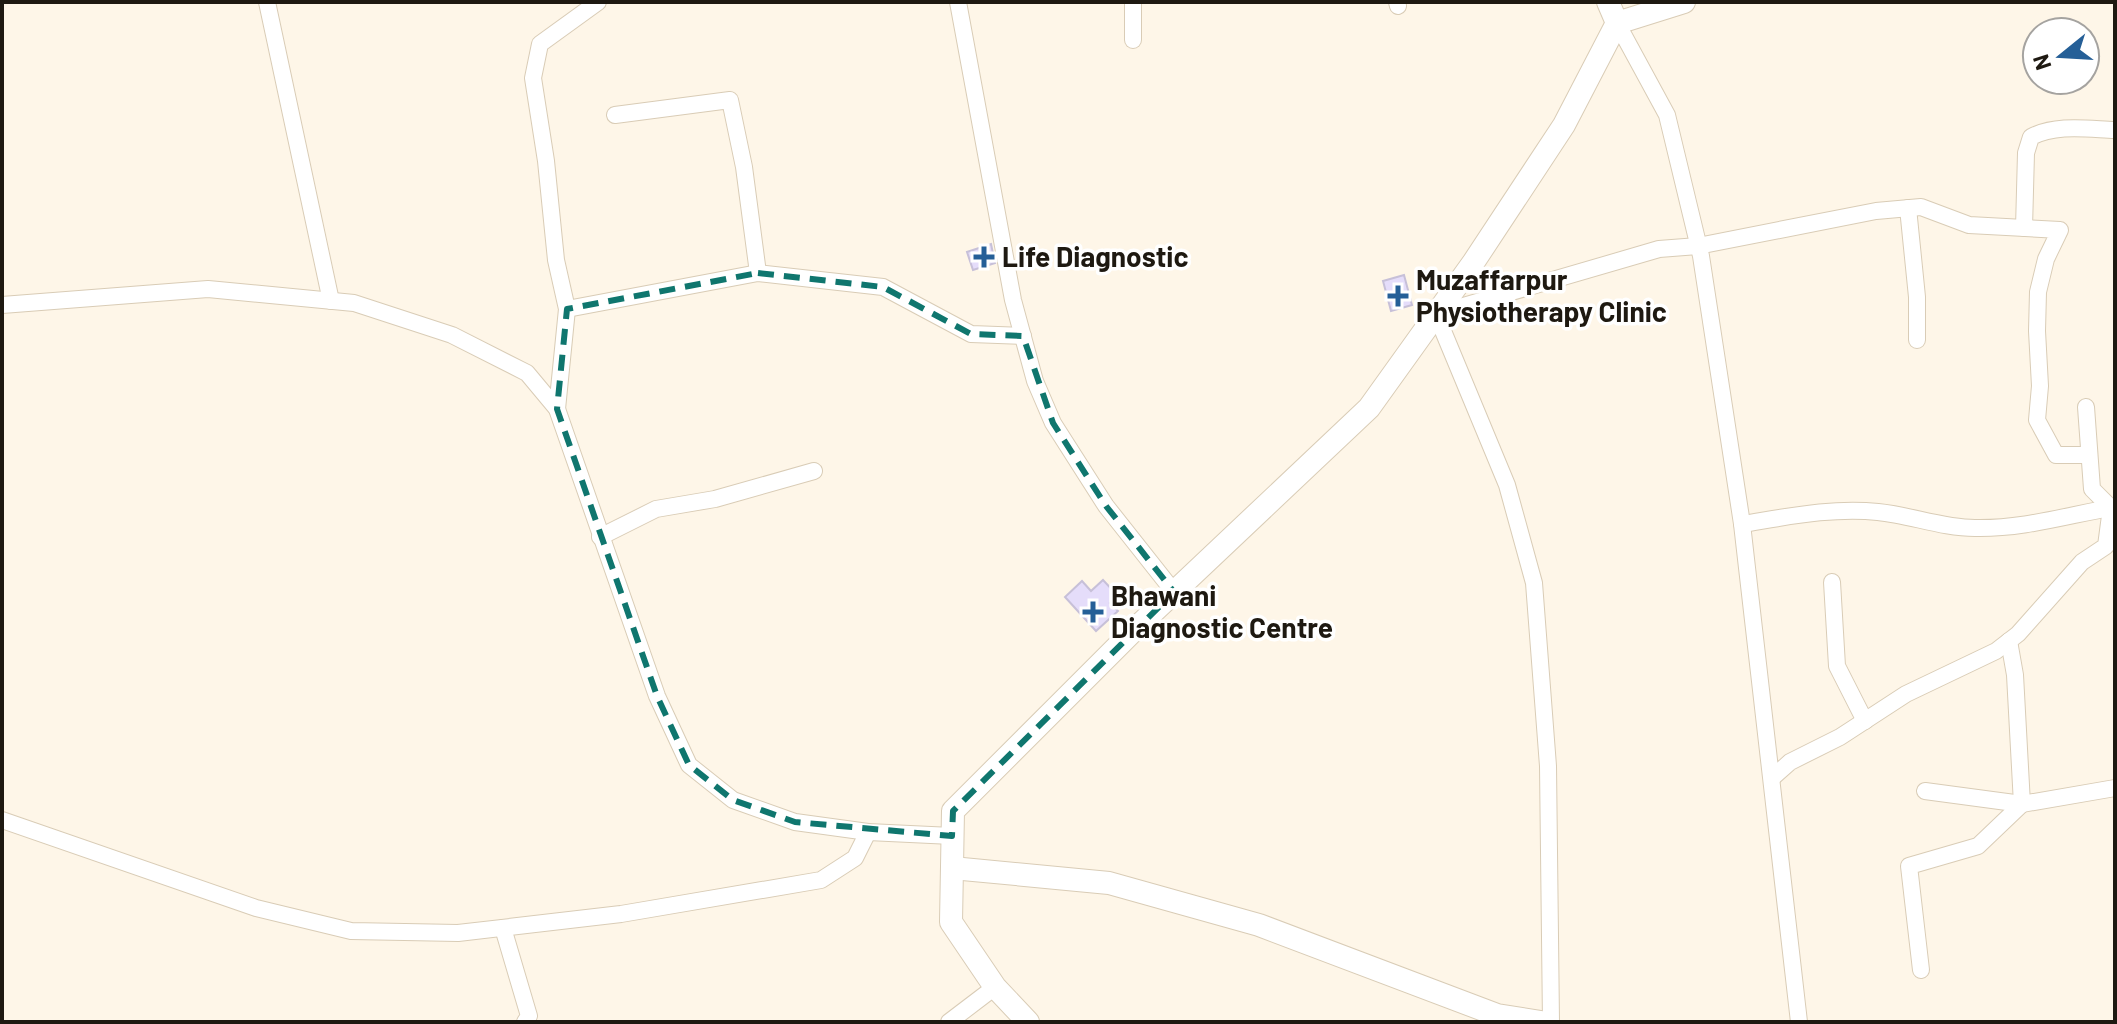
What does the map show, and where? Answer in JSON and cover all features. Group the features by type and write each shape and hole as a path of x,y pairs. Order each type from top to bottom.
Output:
{"main road":[{"path":"1608,2 1617,23"},
{"path":"1028,1022 995,987 951,922 953,811 1174,592 1369,408 1564,125 1617,23 1684,2"},
{"path":"952,868 1109,883 1259,925 1497,1015 1541,1022"}],"street":[{"path":"267,2 331,301"},
{"path":"557,409 567,309 556,260 546,161 533,78 540,44 598,2"},
{"path":"958,2 978,123 1035,381 1053,423 1106,506 1174,592"},
{"path":"1133,2 1133,40"},
{"path":"1617,23 1667,115 1698,246 1742,524 1799,1022"},
{"path":"615,115 730,100 744,167 758,273"},
{"path":"2024,228 2026,153 2031,137 2062,129 2115,130"},
{"path":"1551,1022 1548,766 1534,583 1507,485 1436,314 1540,281 1659,249 1698,246 1908,208 1921,207 1969,225 2060,230 2046,259 2038,292 2037,420 2056,455 2089,455"},
{"path":"1908,208 1917,297 1917,340"},
{"path":"567,309 758,273 883,287 971,334 1023,336"},
{"path":"2,305 208,289 354,303 452,335 527,373 557,409 657,696 689,765 733,800 795,822 868,832 952,836"},
{"path":"2086,407 2092,489 2113,507"},
{"path":"600,537 656,509 715,499 814,471"},
{"path":"1742,524 1814,513 1878,512 1940,524 1988,528 2035,526 2066,515 2113,507"},
{"path":"1772,778 1790,762 1865,721 1906,694 2009,641 2082,562 2106,546 2113,507"},
{"path":"1832,582 1837,666 1865,721"},
{"path":"1921,970 1909,866 1978,846 2022,804 2015,675 2009,641"},
{"path":"1925,791 2022,804 2115,788"},
{"path":"2,820 256,908 351,931 458,933 621,914 821,880 855,858 868,832"},
{"path":"503,928 529,1016 525,1022"},
{"path":"949,1022 995,987"}],"highlighted area":[{"path":"758,273 883,287 971,334 1023,336 1053,423 1106,506 1174,592 953,811 952,836 795,822 733,800 689,765 657,696 557,409 567,309"}],"building":[{"path":"991,244 995,263 973,270 967,252"},
{"path":"1404,275 1412,305 1391,311 1383,281"},
{"path":"1103,580 1118,596 1110,603 1118,611 1096,631 1065,597 1082,581 1091,591"}],"place":[{"name":"Life Diagnostic","path":"984,257"},
{"name":"Muzaffarpur Physiotherapy Clinic","path":"1398,296"},
{"name":"Bhawani Diagnostic Centre","path":"1093,612"}]}
